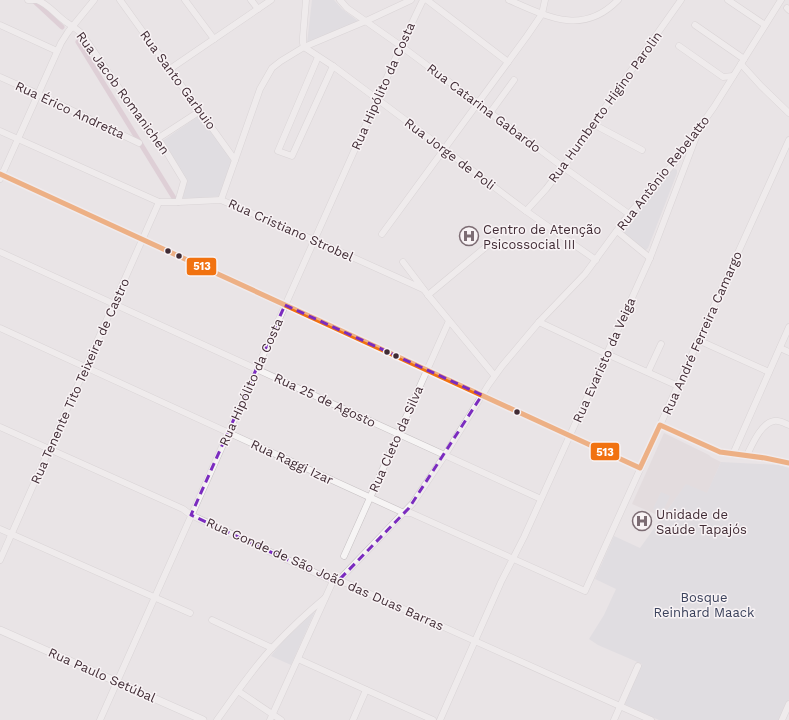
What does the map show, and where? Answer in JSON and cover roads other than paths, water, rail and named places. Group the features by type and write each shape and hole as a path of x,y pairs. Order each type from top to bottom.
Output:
{"main road":[{"name":"Rua Paulo Setúbal","path":"0,630 203,720"}],"street":[{"name":"Rua Jacob Romanichen","path":"28,0 36,0 45,4 82,34 151,135 161,143 184,181 178,202"},
{"path":"94,0 64,37 1,176 640,468"},
{"name":"Rua Santo Garbuio","path":"120,0 235,160"},
{"path":"185,0 214,39"},
{"path":"251,0 258,9"},
{"path":"170,69 271,0"},
{"path":"304,48 303,37 306,0"},
{"name":"Rua Catarina Gabardo","path":"340,0 347,8 629,214"},
{"path":"221,200 260,89 272,68 304,48 411,0"},
{"name":"Rua Hipólito da Costa","path":"100,720 377,99 423,0"},
{"path":"427,0 508,62"},
{"path":"510,0 542,14 565,20 585,20 602,14 618,0"},
{"path":"382,234 542,14 545,0"},
{"name":"Rua Humberto Higino Parolin","path":"526,211 563,167 681,0"},
{"path":"728,0 765,25"},
{"name":"Rua Antônio Rebelatto","path":"336,580 413,503 445,455 494,375 518,345 579,281 629,214 672,166 714,107 781,0"},
{"path":"0,25 57,51"},
{"path":"695,25 743,61 761,86 789,113"},
{"path":"679,46 723,77 733,76"},
{"name":"Rua Jorge de Poli","path":"304,48 333,66 526,211 596,260"},
{"path":"318,57 278,151 292,156 333,66"},
{"name":"Rua Érico Andretta","path":"0,77 139,143"},
{"path":"490,113 514,80"},
{"path":"157,139 200,111"},
{"path":"593,124 642,150"},
{"name":"Rua Evaristo da Veiga","path":"440,720 501,582 524,537 650,258 700,128"},
{"name":"Rua Cristiano Strobel","path":"0,131 159,202 221,200 423,289"},
{"name":"Rua André Ferreira Camargo","path":"585,591 789,140"},
{"path":"672,166 683,171"},
{"name":"Rua Tenente Tito Teixeira de Castro","path":"0,560 159,202"},
{"path":"617,231 650,258"},
{"path":"428,295 493,241"},
{"name":"Rua 25 de Agosto","path":"0,252 541,499"},
{"path":"403,262 423,289 494,375"},
{"name":"Rua Cleto da Silva","path":"344,556 449,321"},
{"path":"539,322 678,386"},
{"name":"Rua Raggi Izar","path":"0,328 404,513 411,513 585,591"},
{"path":"733,454 789,328"},
{"path":"698,340 769,372"},
{"path":"648,372 661,344"},
{"path":"780,348 789,352"},
{"path":"747,456 761,430 769,423 775,420 789,425"},
{"path":"660,425 716,450 733,454 770,458 789,463"},
{"name":"Rua Conde de São João das Duas Barras","path":"0,427 183,509 191,515 651,720"},
{"path":"0,528 190,613"},
{"path":"271,717 325,598 336,580"},
{"path":"217,720 272,648 325,598"},
{"path":"212,620 272,648"},
{"path":"298,659 434,720"},
{"path":"614,720 638,666"},
{"path":"353,720 366,690"},
{"path":"238,691 271,717 281,720"},
{"path":"782,720 789,704"}],"waterway":[{"path":"33,0 62,27"},
{"path":"78,42 174,198"}],"place":[{"name":"Centro de Atenção Psicossocial III","path":"469,236"},
{"name":"Unidade de Saúde Tapajós","path":"642,521"}],"park label":[{"name":"Bosque Reinhard Maack","path":"704,604"}]}
